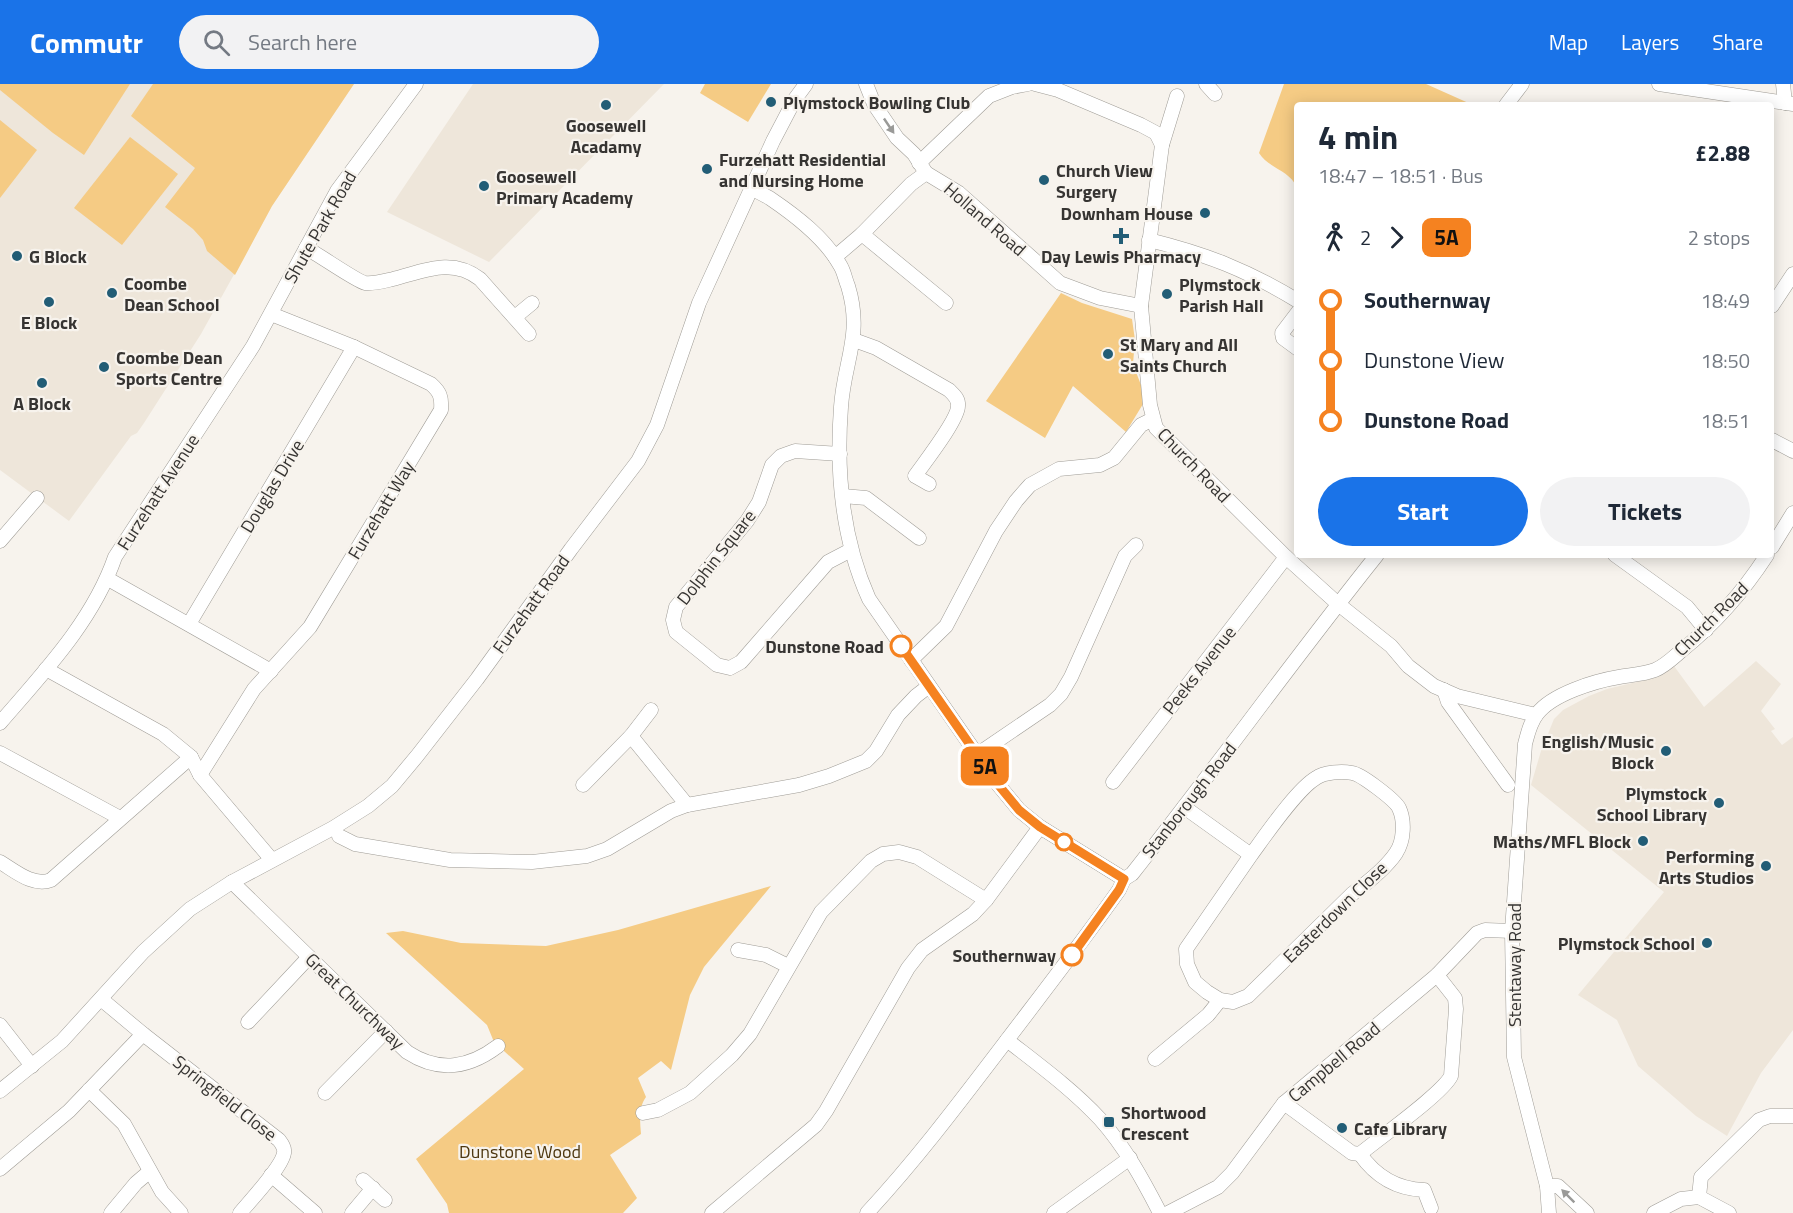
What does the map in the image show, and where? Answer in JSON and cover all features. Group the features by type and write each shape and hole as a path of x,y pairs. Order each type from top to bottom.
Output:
{"street":[{"name":"Shute Park Road","path":"271,314 337,191 416,84"},
{"name":"Furzehatt Road","path":"0,1091 62,1041 123,973 190,909 232,882 333,828 368,806 392,786 477,679 638,461 657,425 699,303 773,141 806,84"},
{"name":"Holland Road","path":"866,84 874,104 897,138 914,154 923,168 959,193 1059,283 1100,298 1141,306"},
{"path":"835,257 862,234 911,184 989,96 1012,87 1028,84"},
{"path":"1035,84 1052,88 1142,125 1156,133 1162,145"},
{"path":"1508,102 1522,84"},
{"path":"1659,84 1789,104 1782,84"},
{"name":"Church Road","path":"1177,96 1162,145 1141,306 1150,405 1156,428 1286,557 1337,603 1391,646 1408,666 1434,686 1457,696 1536,715 1558,696 1609,679 1655,670 1706,630 1739,596 1765,558"},
{"path":"751,188 770,198 824,243 842,267 852,299 854,339 841,406 840,454 846,529 859,577 869,599 996,782 1019,810 1040,827 1124,879"},
{"path":"862,234 946,303"},
{"path":"1149,240 1197,252 1232,265 1266,281 1294,298"},
{"path":"306,248 362,282 383,281 445,266 472,273 530,334"},
{"path":"1774,303 1793,274"},
{"path":"515,317 532,303"},
{"name":"Furzehatt Way","path":"200,775 254,689 310,627 441,410 442,398 439,391 431,384 354,347 271,314"},
{"name":"Furzehatt Avenue","path":"0,723 46,669 81,622 108,579 115,557 253,346 271,314"},
{"path":"1294,317 1282,333 1283,338 1294,346"},
{"path":"854,339 876,348 949,390 957,398 959,408 951,424 913,480 928,484"},
{"name":"Douglas Drive","path":"189,624 354,347"},
{"path":"910,660 946,626 996,531 1030,485 1059,469 1100,465 1114,458 1141,425 1153,419"},
{"path":"1774,441 1793,451"},
{"name":"Dolphin Square","path":"840,454 795,451 781,456 772,465 759,502 747,521 676,607 673,620 676,632 717,665 730,668 741,662 828,562 851,550"},
{"path":"843,496 866,498 903,533 919,538"},
{"path":"2,535 36,498"},
{"path":"1774,544 1793,513"},
{"path":"978,754 1050,705 1061,694 1071,677 1125,556 1136,545"},
{"name":"Peeks Avenue","path":"1113,782 1286,557"},
{"name":"Stanborough Road","path":"867,1213 932,1139 1072,955 1119,890 1124,879 1132,874 1337,603 1374,558"},
{"path":"1619,558 1686,608 1706,630"},
{"path":"108,579 271,671"},
{"path":"46,669 163,734 191,757 200,775 272,860"},
{"path":"339,836 355,844 450,860 532,862 586,856 607,849 671,811 687,805 799,785 829,777 867,761 876,751 898,715 915,696 929,686"},
{"name":"Church Road","path":"1444,690 1448,702 1508,785"},
{"path":"583,785 631,736 651,710"},
{"name":"Stentaway Road","path":"1536,715 1529,729 1526,744 1512,931 1514,1057 1547,1186 1549,1213"},
{"path":"631,736 687,805"},
{"path":"0,753 120,818"},
{"path":"0,862 34,882 42,884 51,880 191,757"},
{"name":"Easterdown Close","path":"1334,773 1354,773 1392,799 1400,809 1403,825 1396,853 1371,880 1352,894 1248,996 1233,1002 1220,1000 1194,982 1187,964 1186,949 1251,855 1301,791 1316,777 1334,773"},
{"path":"1184,807 1251,855"},
{"path":"712,1213 816,1125 908,968 922,950 972,914 986,900 1040,827"},
{"path":"643,1113 658,1110 690,1093 732,1055 750,1034 821,912 871,861 883,854 899,852 917,857 986,900"},
{"name":"Great Churchway","path":"232,882 407,1052 431,1064 449,1066 483,1057 498,1046"},
{"name":"Campbell Road","path":"1168,1213 1218,1187 1232,1173 1284,1103 1437,975 1477,933 1485,930 1512,931"},
{"path":"738,950 766,955 788,966"},
{"path":"248,1023 309,957"},
{"path":"1284,1103 1352,1154 1360,1154 1435,1094 1448,1083 1451,1076 1456,1010 1455,998 1437,975"},
{"name":"Springfield Close","path":"101,999 283,1145 284,1153 279,1165 240,1213"},
{"path":"1155,1059 1208,1015 1220,1000"},
{"path":"0,1025 32,1066"},
{"path":"326,1093 386,1031"},
{"path":"0,1169 69,1111 143,1034"},
{"path":"1007,1040 1077,1096 1101,1120 1130,1158 1160,1213"},
{"path":"89,1090 124,1124 149,1172 162,1192 181,1213"},
{"path":"1699,1197 1701,1177 1759,1120 1770,1116 1793,1116"},
{"path":"1360,1154 1390,1183 1407,1190 1423,1183 1431,1208"},
{"path":"1054,1213 1130,1158"},
{"path":"111,1213 136,1183 149,1172"},
{"path":"271,1175 315,1213"},
{"path":"352,1213 368,1184 385,1200"},
{"path":"1547,1186 1558,1186 1587,1213"},
{"path":"1654,1213 1681,1199 1699,1197 1729,1213"}],"shaded area":[{"name":"Coombe Dean School","path":"0,84 354,84 272,206 201,334 144,423 137,433 131,436 69,521 0,470"},
{"name":"Goosewell Primary Academy","path":"473,84 664,84 489,262 387,212"},
{"name":"Plymstock School","path":"1756,661 1781,684 1761,711 1775,729 1771,731 1782,745 1793,737 1793,1030 1761,1073 1727,1136 1696,1116 1638,1066 1617,1020 1578,995 1664,892 1531,785 1554,719 1563,710 1607,689 1658,677 1674,666 1704,707"}],"green space":[{"path":"0,84 130,84 84,155 0,90"},
{"path":"153,84 354,84 272,206 235,275 207,251 203,240 193,229 165,207 195,168 131,116"},
{"path":"705,84 771,84 748,122 700,93"},
{"path":"1284,84 1426,84 1466,102 1294,102 1294,182 1285,173 1268,163 1259,153"},
{"path":"0,120 37,150 0,198"},
{"path":"130,137 178,174 122,245 74,208"},
{"path":"1061,293 1082,303 1132,319 1135,340 1133,364 1144,393 1143,404 1126,432 1073,386 1045,438 986,401"},
{"name":"Dunstone Wood","path":"771,886 704,967 690,995 671,1070 661,1061 638,1078 646,1097 641,1110 641,1134 610,1155 637,1198 623,1213 449,1213 447,1204 416,1159 524,1069 494,1042 487,1025 386,933 403,931 461,943 546,946 618,930"}],"bus line":[{"name":"5A","path":"901,646 996,782 1019,810 1040,827 1124,879 1119,890 1072,955"}],"place":[{"name":"Plymstock Bowling Club","path":"771,102"},
{"name":"Goosewell Acadamy","path":"606,105"},
{"name":"Furzehatt Residential and Nursing Home","path":"707,169"},
{"name":"Church View Surgery","path":"1044,180"},
{"name":"Goosewell Primary Academy","path":"484,186"},
{"name":"Downham House","path":"1205,213"},
{"name":"Day Lewis Pharmacy","path":"1121,236"},
{"name":"G Block","path":"17,256"},
{"name":"Coombe Dean School","path":"112,293"},
{"name":"Plymstock Parish Hall","path":"1167,294"},
{"name":"E Block","path":"49,302"},
{"name":"St Mary and All Saints Church","path":"1108,354"},
{"name":"Coombe Dean Sports Centre","path":"104,367"},
{"name":"A Block","path":"42,383"},
{"name":"Dunstone Road","path":"901,646"},
{"name":"English/Music Block","path":"1666,751"},
{"name":"Plymstock School Library","path":"1719,803"},
{"name":"Maths/MFL Block","path":"1643,841"},
{"name":"Performing Arts Studios","path":"1766,866"},
{"name":"Plymstock School","path":"1707,943"},
{"name":"Southernway","path":"1072,955"},
{"name":"Shortwood Crescent","path":"1109,1122"},
{"name":"Cafe Library","path":"1342,1128"}]}
